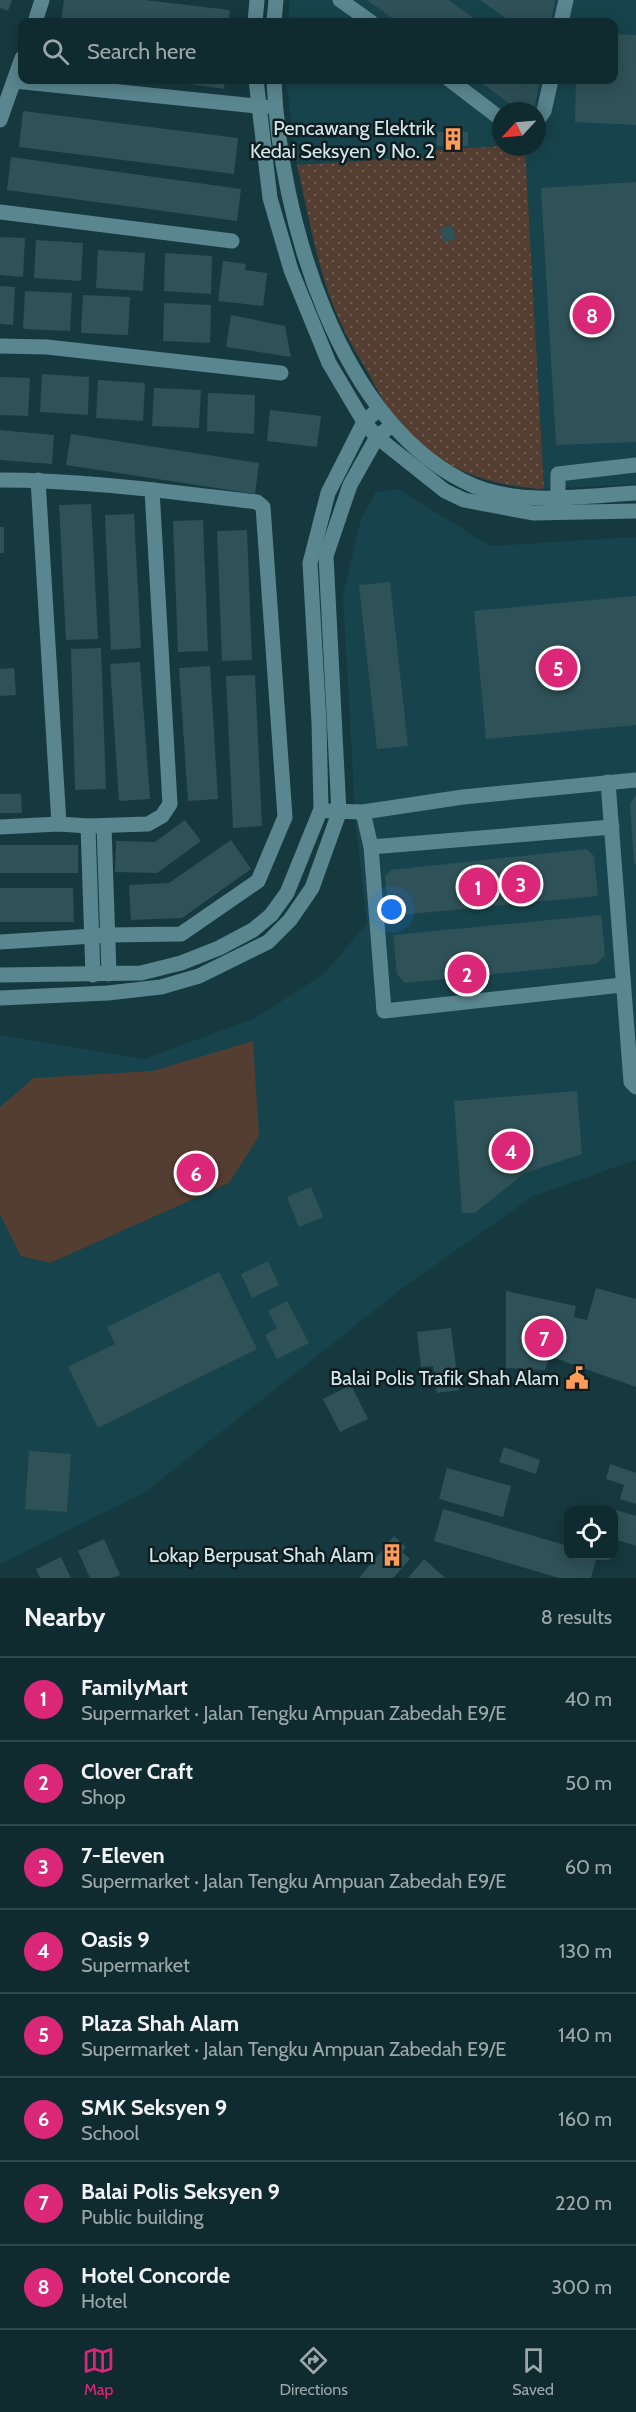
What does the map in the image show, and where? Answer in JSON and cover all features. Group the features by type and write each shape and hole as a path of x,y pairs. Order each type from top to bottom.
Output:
{"street":[{"path":"36,18 42,0"},
{"path":"255,18 257,0"},
{"path":"274,18 276,0"},
{"path":"340,0 365,18"},
{"path":"562,18 566,0"},
{"path":"0,120 18,71"},
{"path":"42,84 234,105 275,107"},
{"path":"256,84 270,198 291,270 329,363 364,422 377,437 445,491 464,500 508,511 636,493"},
{"path":"274,84 275,107 289,196 306,262 345,353 379,409 392,425 426,456 474,486 558,505 636,511"},
{"path":"455,84 492,112"},
{"path":"544,102 550,84"},
{"path":"0,212 231,241"},
{"path":"0,346 47,347 281,373"},
{"path":"0,975 141,973 181,963 253,930 271,915 287,893 321,809 319,722 310,563 328,493 364,422 379,409"},
{"path":"0,998 108,993 160,987 199,976 268,942 290,920 312,888 339,813 326,556 350,485 377,437 392,425"},
{"path":"558,505 558,474 636,465"},
{"path":"0,480 38,480 152,490 257,502 263,507 285,817 258,881 181,934 109,935 0,942"},
{"path":"38,480 59,824"},
{"path":"0,827 59,824 104,826 148,824 162,816 170,804 152,490"},
{"path":"321,809 339,813 363,812 463,797 636,780"},
{"path":"608,782 622,985 631,1082 636,1088"},
{"path":"363,812 371,847 384,1011 622,985"},
{"path":"88,826 93,975"},
{"path":"104,826 110,975"},
{"path":"371,847 612,828"}],"shaded area":[{"path":"290,0 636,0 636,484 544,489 526,156 546,156 546,102 492,102 492,147 436,150 437,156 297,165 287,84 618,84 618,18 288,18"},
{"path":"492,147 492,156 526,156 544,489 502,484 460,470 441,460 407,433 393,416 351,343 328,292 297,165 436,156 436,150"},
{"path":"398,489 490,546 636,537 636,1160 533,1196 404,1287 144,1493 0,1564 0,1035 144,1059 256,1018 325,973 367,923 356,827 343,596 361,519 376,492"},
{"path":"253,1041 259,1136 229,1183 50,1263 21,1256 0,1214 0,1107 34,1078 153,1071"}],"building":[{"path":"0,0 12,0 8,11 0,8"},
{"path":"64,0 144,0 230,10 229,18 62,18"},
{"path":"367,0 448,0 473,18 392,18"},
{"path":"480,0 555,0 552,18 505,18"},
{"path":"618,34 636,35 636,125 575,122 576,84 618,84"},
{"path":"188,84 225,84 224,89"},
{"path":"483,84 539,84 536,102 508,102"},
{"path":"23,111 238,138 234,174 19,147"},
{"name":"Pencawang Elektrik Kedai Seksyen 9 No. 2","path":"437,132 468,132 468,146 437,146"},
{"path":"11,157 241,189 237,221 7,190"},
{"path":"636,182 636,442 556,445 541,188"},
{"path":"452,225 456,239 443,242 440,228"},
{"path":"0,237 25,238 23,277 0,275"},
{"path":"36,240 83,243 81,281 34,278"},
{"path":"98,250 145,253 143,291 96,288"},
{"path":"165,253 212,256 211,294 164,291"},
{"path":"223,261 246,264 245,270 267,273 263,306 218,301"},
{"path":"0,286 15,287 13,325 0,324"},
{"path":"25,291 72,293 70,331 23,329"},
{"path":"83,295 130,297 128,335 81,333"},
{"path":"164,303 211,305 210,343 163,341"},
{"path":"231,315 285,326 291,357 226,347"},
{"path":"42,374 89,377 88,415 40,412"},
{"path":"0,377 30,378 28,416 0,415"},
{"path":"98,380 145,383 143,421 96,418"},
{"path":"154,388 201,390 199,428 152,426"},
{"path":"208,393 255,395 254,434 207,431"},
{"path":"270,410 321,416 317,447 267,441"},
{"path":"0,430 54,435 52,464 0,460"},
{"path":"71,434 259,463 255,494 66,465"},
{"path":"91,504 98,639 66,640 59,505"},
{"path":"134,514 141,648 111,650 105,515"},
{"path":"203,520 208,651 178,652 173,521"},
{"path":"0,527 4,527 4,553 0,553"},
{"path":"247,530 252,660 222,661 217,531"},
{"path":"390,582 408,746 377,749 359,585"},
{"path":"636,596 636,725 486,739 474,611"},
{"path":"101,648 106,789 75,790 71,649"},
{"path":"140,662 150,799 119,801 110,664"},
{"path":"210,666 218,799 188,801 179,668"},
{"path":"14,668 16,695 0,696 0,669"},
{"path":"255,675 262,826 233,828 226,676"},
{"path":"0,794 21,794 22,813 0,813"},
{"path":"636,795 636,864 634,864 630,804"},
{"path":"185,820 201,841 157,873 115,872 116,841 155,842"},
{"path":"231,840 251,869 182,918 131,920 129,885 169,883"},
{"path":"0,845 78,845 78,873 0,873"},
{"path":"586,849 594,856 598,896 389,916 385,876 391,870"},
{"path":"0,888 73,888 74,922 0,922"},
{"path":"601,915 605,955 596,964 405,983 397,974 393,935"},
{"path":"577,1091 582,1154 525,1173 475,1213 462,1213 454,1101"},
{"path":"311,1187 323,1217 299,1227 287,1197"},
{"path":"268,1261 279,1285 252,1298 241,1274"},
{"path":"219,1272 257,1349 98,1428 68,1367 115,1344 107,1327"},
{"path":"596,1288 636,1299 636,1387 549,1356 545,1370 506,1368 506,1291 576,1306 574,1317 587,1320"},
{"path":"287,1301 309,1343 277,1359 265,1335 277,1328 268,1311"},
{"path":"451,1328 459,1390 437,1393 433,1366 421,1367 417,1332"},
{"path":"351,1385 368,1419 340,1432 323,1399"},
{"path":"504,1447 540,1460 536,1474 499,1462"},
{"path":"29,1451 71,1454 67,1512 25,1509"},
{"path":"610,1464 636,1473 636,1504 620,1499 624,1485 606,1479"},
{"path":"447,1468 511,1486 503,1517 439,1499"},
{"path":"443,1509 564,1545 564,1560 596,1560 591,1578 559,1578 434,1541"},
{"path":"618,1511 636,1516 636,1546 618,1540"},
{"name":"Lokap Berpusat Shah Alam","path":"394,1536 406,1547 402,1552 410,1559 393,1578 359,1578"},
{"path":"104,1539 120,1575 112,1578 90,1578 78,1551"},
{"path":"61,1557 71,1578 40,1578 36,1569"},
{"path":"424,1559 445,1578 408,1578"}],"place":[{"name":"Pencawang Elektrik Kedai Seksyen 9 No. 2","path":"453,139"},
{"name":"Hotel Concorde","path":"592,315"},
{"name":"Plaza Shah Alam","path":"558,668"},
{"name":"7-Eleven","path":"521,884"},
{"name":"FamilyMart","path":"478,887"},
{"name":"Clover Craft","path":"467,974"},
{"name":"Oasis 9","path":"511,1151"},
{"name":"SMK Seksyen 9","path":"196,1173"},
{"name":"Balai Polis Seksyen 9","path":"544,1338"},
{"name":"Balai Polis Trafik Shah Alam","path":"577,1378"},
{"name":"Lokap Berpusat Shah Alam","path":"392,1555"}]}
